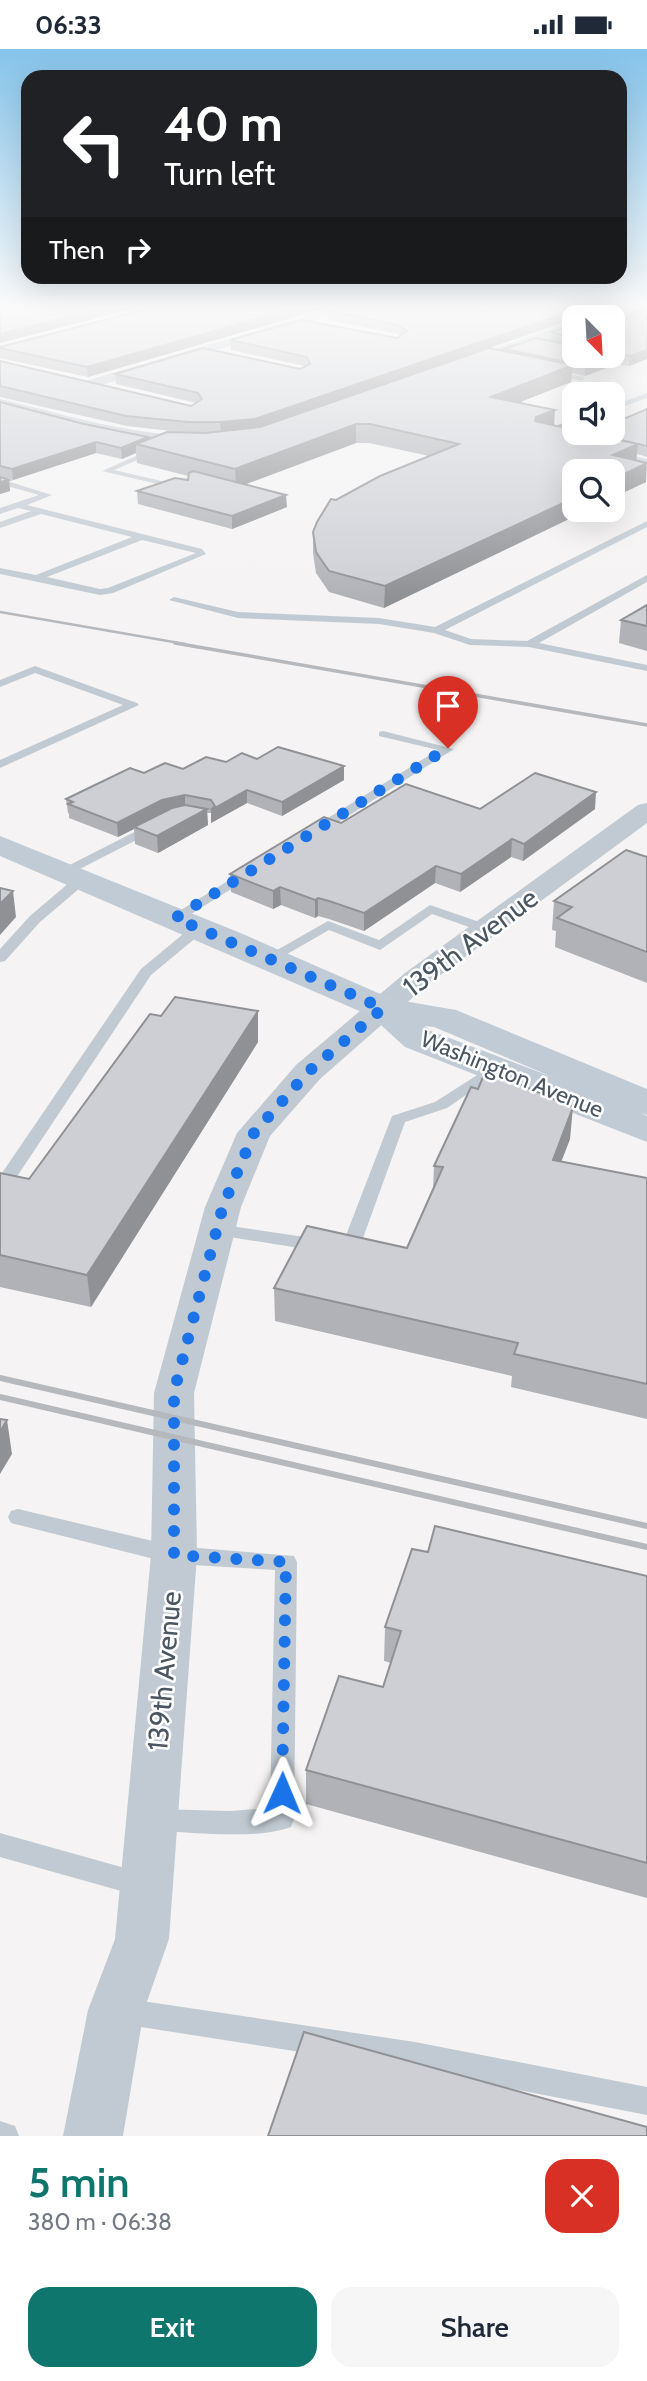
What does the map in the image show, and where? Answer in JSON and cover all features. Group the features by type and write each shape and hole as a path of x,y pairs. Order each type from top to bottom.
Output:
{"main road":[{"name":"Washington Avenue","path":"0,845 383,1008 443,1018 647,1103"},
{"name":"Washington Avenue","path":"383,1008 418,1039 493,1070 558,1092 647,1130"}],"street":[{"path":"0,404 130,435 172,442 221,443"},
{"name":"139th Avenue","path":"93,2136 116,2010 142,1939 174,1555 174,1392 223,1206 254,1133 308,1072 416,979 647,811"}],"lane":[{"path":"172,442 106,471 184,488"},
{"path":"607,453 647,461"},
{"path":"0,481 47,495 0,511"},
{"path":"0,571 110,591 201,554 200,551 18,505"},
{"path":"0,525 40,511"},
{"path":"436,630 647,524"},
{"path":"37,578 141,537"},
{"path":"529,644 647,578"},
{"path":"174,600 238,615 379,621 436,630 470,642 529,644 647,668"},
{"path":"0,684 34,669 133,705 0,764"},
{"path":"300,840 448,748 383,734"},
{"path":"0,958 72,875 168,819"},
{"path":"2,1186 146,972 187,923 254,869"},
{"path":"270,958 328,925 380,946 430,909 486,929"},
{"path":"217,1230 349,1249 398,1119 441,1105 493,1070"},
{"path":"558,1092 584,1091 637,1111 647,1112"},
{"path":"18,1517 174,1555 286,1562 282,1819 230,1822 151,1820"},
{"path":"0,1845 146,1886"},
{"path":"116,2010 415,2056 647,2101"},
{"path":"0,2135 5,2136"}],"building":[{"path":"0,403 148,437 121,448 96,442 12,469 0,466"},
{"path":"73,403 180,403 191,406 195,403 301,403 255,419 188,422 126,416"},
{"path":"328,403 522,403 555,410 536,417 535,421 562,427 562,445 625,445 625,441 638,444 613,455 647,463 625,474 625,459 562,459 562,504 385,586 329,571 316,552 313,532 317,522 331,499 336,500 380,476 459,444 370,424 356,424 235,469 136,444 167,432 205,433 260,427"},
{"path":"647,409 647,446 625,441 625,418"},
{"path":"193,471 286,495 232,516 137,491 175,478 188,480 189,473"},
{"path":"647,605 647,626 621,620"},
{"path":"278,747 344,766 282,802 247,790 211,810 215,806 211,800 185,795 162,800 117,823 68,804 73,802 66,799 130,768 144,773 165,763 183,769 206,757 226,762 242,753 257,759"},
{"path":"535,773 596,792 524,844 512,839 461,874 436,866 364,913 280,887 273,891 230,874 324,817 341,823 406,784 480,809"},
{"path":"185,805 207,809 157,836 134,827 172,808"},
{"path":"626,850 647,857 647,952 557,918 572,907 554,901"},
{"path":"0,888 13,891 0,904"},
{"path":"175,997 258,1011 87,1275 0,1255 0,1173 29,1179 150,1014 161,1016"},
{"path":"486,1070 573,1107 553,1160 647,1178 647,1384 514,1354 518,1343 274,1288 307,1226 407,1248 443,1167 434,1166 471,1087 478,1089"},
{"path":"0,1419 7,1420 0,1432"},
{"path":"435,1526 647,1576 647,1863 306,1770 339,1676 383,1687 401,1631 385,1627 412,1549 428,1552"},
{"path":"304,2032 647,2127 647,2136 268,2136"}],"railway":[{"path":"0,612 185,644"},
{"path":"175,643 647,725"},
{"path":"0,1378 647,1526"},
{"path":"0,1397 647,1547"}],"route":[{"path":"282,1793 286,1562 174,1555 174,1392 223,1206 254,1133 308,1072 383,1008 175,918 448,748"}]}
